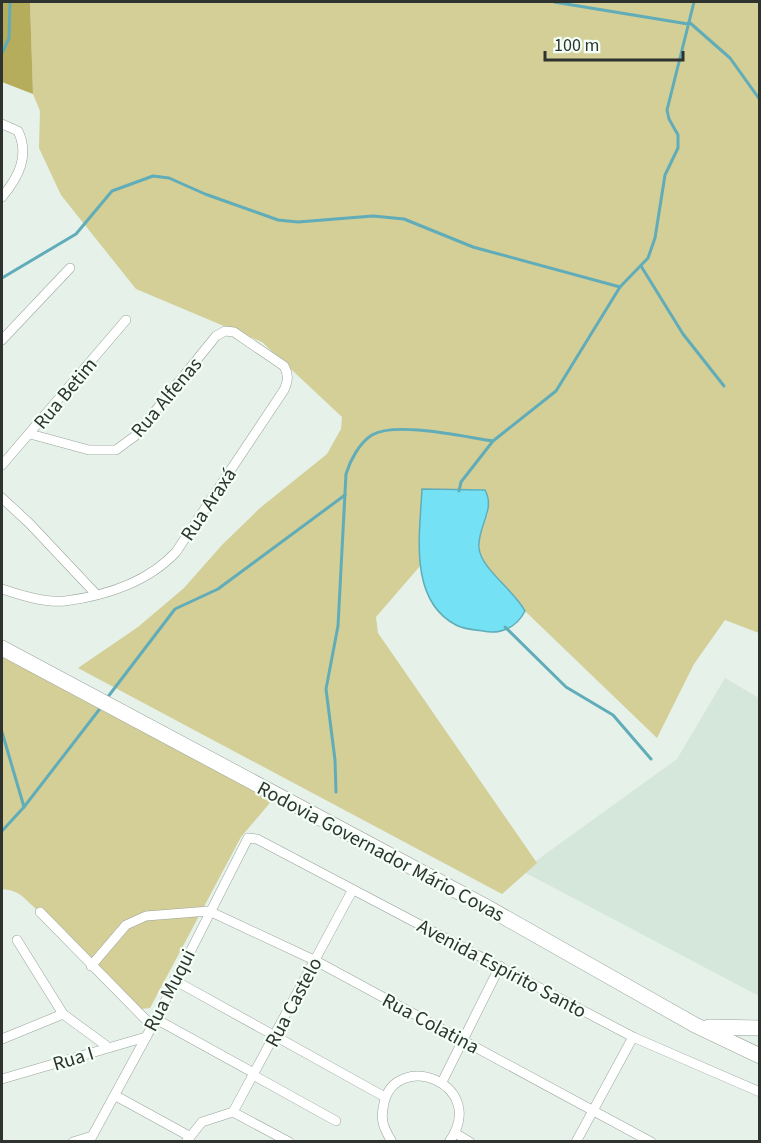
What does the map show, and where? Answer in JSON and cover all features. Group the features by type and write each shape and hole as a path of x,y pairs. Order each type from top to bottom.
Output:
{"main road":[{"name":"Rodovia Governador Mário Covas","path":"2,648 483,905 695,1025 759,1056"},
{"path":"695,1025 726,1029 759,1028"}],"street":[{"path":"2,124 18,131 22,139 21,167 6,187 2,197"},
{"path":"2,340 70,268"},
{"name":"Rua Betim","path":"2,465 126,320"},
{"name":"Rua Alfenas","path":"30,434 89,450 116,450 135,436 216,336 225,331 234,332 284,366 288,377"},
{"name":"Rua Araxá","path":"2,589 63,601 150,575 176,552 284,390 288,377"},
{"path":"2,498 30,524 95,593"},
{"name":"Avenida Espírito Santo","path":"248,838 257,839 633,1038 759,1092"},
{"name":"Rua Muqui","path":"91,1139 116,1096 248,838"},
{"name":"Rua Castelo","path":"233,1112 276,1036 352,891"},
{"path":"91,966 126,925 146,916 209,911"},
{"name":"Rua Colatina","path":"209,911 316,961 651,1142"},
{"path":"40,912 91,966 154,1023 254,1074 336,1121"},
{"path":"17,940 63,1014 108,1047"},
{"path":"441,1082 500,966"},
{"path":"174,980 385,1097"},
{"path":"2,1039 63,1014"},
{"name":"Rua I","path":"2,1079 146,1037"},
{"path":"576,1142 633,1038"},
{"path":"392,1142 382,1123 385,1097 393,1086 418,1075 447,1086 457,1101 460,1115 452,1137 470,1142"},
{"path":"116,1096 188,1139 210,1117 233,1112 287,1141"},
{"path":"73,1142 91,1139"}],"shaded area":[{"path":"2,2 30,2 33,94 2,82"},
{"path":"30,2 759,2 759,633 725,620 694,664 657,738 525,611 514,595 487,566 479,546 488,508 485,491 480,489 422,489 420,566 376,617 378,633 537,863 502,894 78,668 138,627 184,588 222,545 260,508 327,454 341,429 342,417 262,342 136,289 61,195 39,148 40,111 33,94"},
{"path":"2,653 274,798 241,837 150,1008 141,1009 80,946 23,897 15,892 2,889"},
{"path":"725,678 759,698 759,996 522,871 677,759"}],"water":[{"path":"422,489 485,490 488,505 479,548 485,564 525,611 513,625 496,632 462,627 441,614 430,599 420,564"}],"waterway":[{"path":"2,53 9,38 10,2"},
{"path":"554,2 688,24"},
{"path":"459,491 461,482 493,441 556,391 620,287 648,258 655,238 665,175 678,148 678,135 667,110 694,2"},
{"path":"689,22 730,58 760,100"},
{"path":"2,278 76,234 112,191 153,176 169,178 205,194 278,220 298,222 373,216 404,219 473,247 620,287"},
{"path":"641,266 683,334 724,386"},
{"path":"336,792 335,760 326,689 338,626 346,474 350,464 363,443 372,435 383,431 397,429 431,431 493,441"},
{"path":"107,698 175,609 218,589 345,495"},
{"path":"505,627 566,687 613,715 651,759"},
{"path":"2,831 24,807 102,706"},
{"path":"2,732 24,807"}]}
